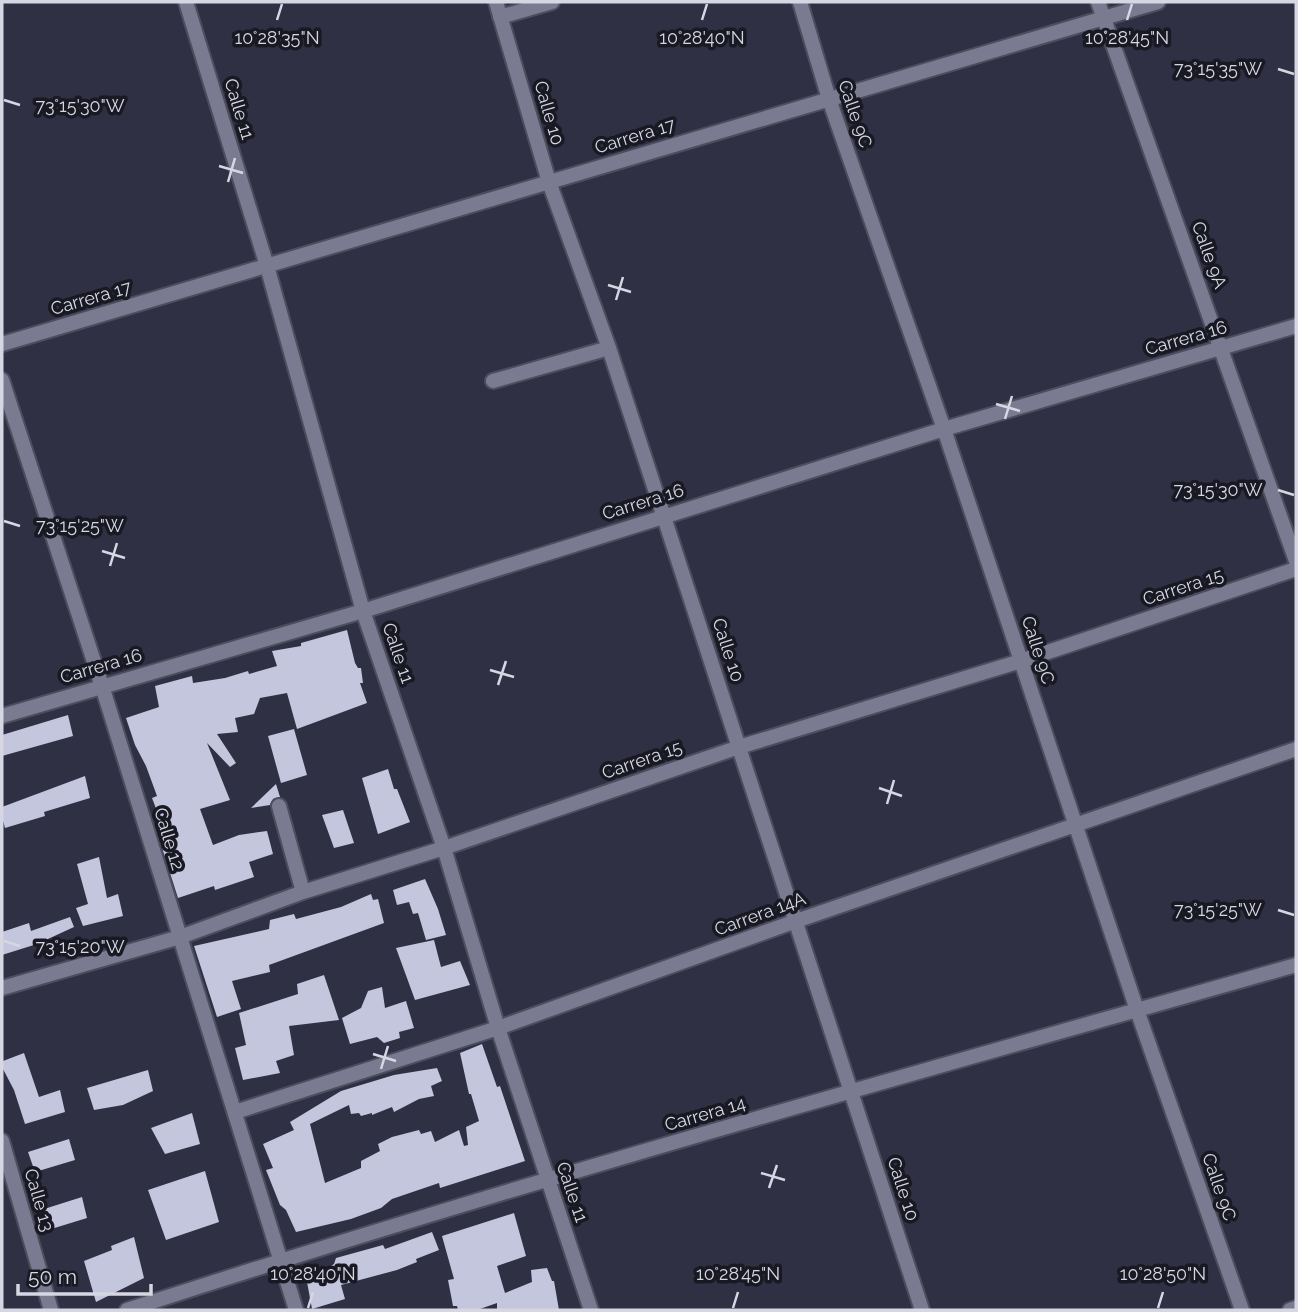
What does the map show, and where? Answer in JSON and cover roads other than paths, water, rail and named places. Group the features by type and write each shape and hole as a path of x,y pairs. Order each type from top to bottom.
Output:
{"street":[{"name":"Calle 11","path":"186,2 267,266 363,611 444,848 498,1028 591,1310"},
{"name":"Calle 10","path":"496,2 549,182 609,348 922,1310"},
{"path":"500,17 552,2"},
{"name":"Calle 9C","path":"800,2 830,99 944,429 1137,1010 1242,1310"},
{"name":"Calle 9A","path":"1098,2 1296,561"},
{"name":"Carrera 17","path":"2,344 1158,2"},
{"name":"Carrera 16","path":"2,716 363,611 944,429 1296,326"},
{"path":"493,381 609,348"},
{"name":"Calle 12","path":"2,380 102,686 296,1310"},
{"name":"Carrera 15","path":"2,988 180,937 303,892 444,848 739,747 1021,661 1296,569"},
{"name":"Carrera 14A","path":"235,1112 498,1028 796,921 1296,749"},
{"path":"279,806 303,892"},
{"name":"Carrera 14","path":"127,1310 281,1260 547,1180 1296,965"},
{"name":"Calle 13","path":"2,1141 51,1310"},
{"path":"1290,1310 1296,1308"}]}
